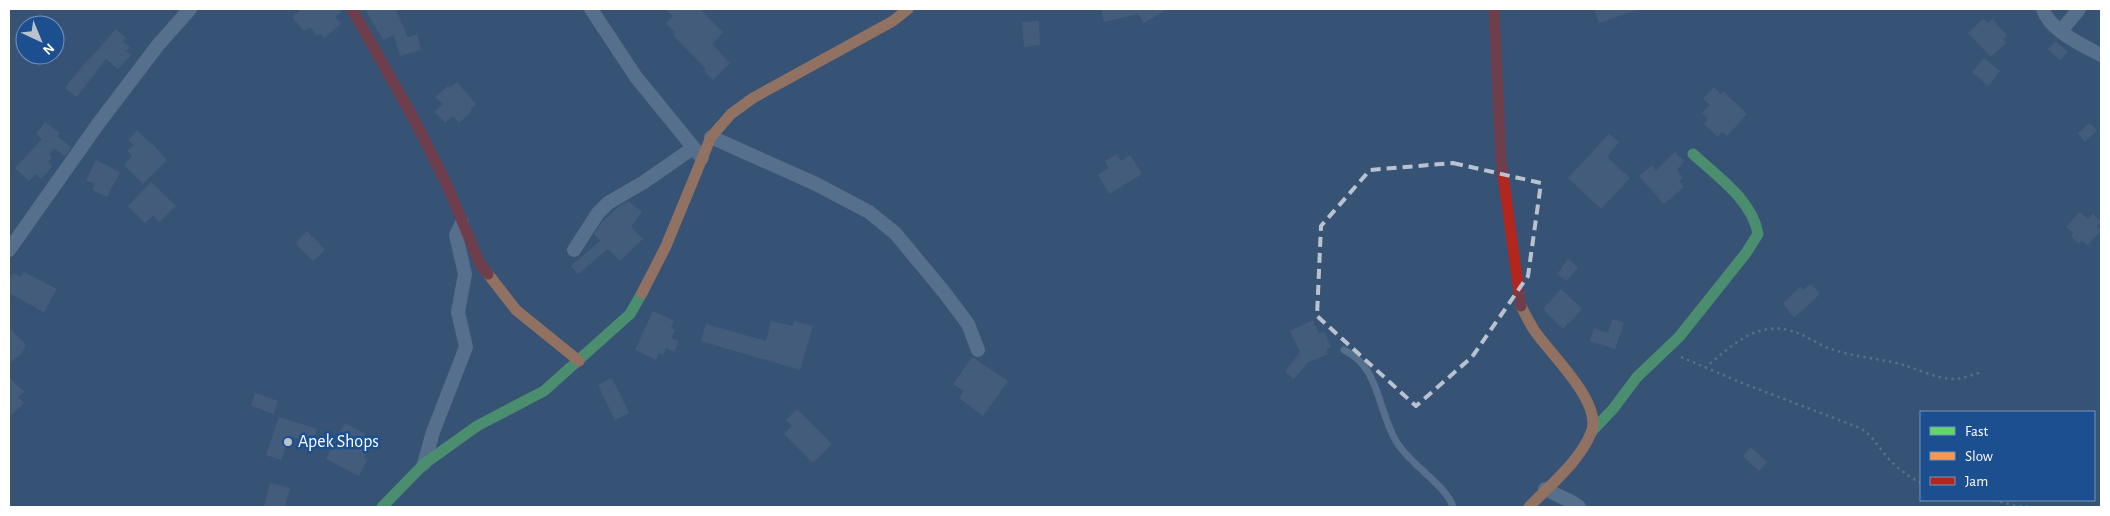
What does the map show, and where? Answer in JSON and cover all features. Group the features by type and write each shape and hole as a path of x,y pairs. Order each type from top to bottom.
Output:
{"street":[{"path":"9,250 98,124 158,45 190,9"},
{"path":"352,9 415,121 448,187 480,264 516,310 579,362"},
{"path":"591,9 636,77 697,153"},
{"path":"574,250 598,213 608,203 697,153 731,114 753,98 893,21 908,9"},
{"path":"1494,9 1501,160 1518,294 1533,330 1584,395 1593,416 1593,430"},
{"path":"2042,9 2050,21 2061,31 2101,55"},
{"path":"2061,31 2079,9"},
{"path":"711,137 816,184 869,212 882,222 895,233 944,292 968,324 978,350"},
{"path":"382,507 424,464 477,426 544,391 579,362 630,314 649,282 666,246 697,153"},
{"path":"1529,507 1580,451 1593,430 1613,409 1637,377 1666,350 1701,311 1752,244 1758,231 1756,222 1746,207 1693,154"},
{"path":"424,464 433,432 466,347 458,312 465,274 456,235 462,223"},
{"path":"1546,489 1578,507"}],"lane":[{"path":"1344,350 1353,355 1368,370 1389,428 1400,448 1449,498 1453,507"}],"path":[{"path":"1705,368 1730,347 1757,332 1784,328 1827,347 1946,378 1958,379 1982,372"},
{"path":"1666,350 1705,368 1860,428 1873,438 1897,467 1920,482"},
{"path":"1999,501 2032,507"}],"highlighted area":[{"path":"1453,163 1541,183 1528,276 1472,357 1416,406 1317,316 1321,226 1370,170"}],"building":[{"path":"302,9 340,9 341,12 335,17 341,24 324,38 321,34 317,36 310,27 304,31 292,17"},
{"path":"365,9 395,9 408,37 417,34 421,50 400,56 394,35 383,40"},
{"path":"665,9 700,9 723,32 712,44 730,63 713,80 704,71 706,69 673,35 675,32 666,23 673,16"},
{"path":"1101,9 1167,9 1144,23 1138,14 1104,22"},
{"path":"1594,9 1635,9 1636,10 1599,23"},
{"path":"1983,19 1988,23 1992,19 2007,35 2003,39 2006,43 1991,57 1968,33"},
{"path":"1039,21 1040,45 1024,47 1022,22"},
{"path":"116,29 126,38 123,42 130,47 126,51 131,55 118,69 106,59 77,97 65,88 88,59"},
{"path":"2055,41 2068,52 2060,60 2048,49"},
{"path":"1984,58 2000,71 1988,86 1972,72"},
{"path":"457,82 476,104 470,110 471,112 459,123 453,116 445,123 435,112 443,104 435,97 448,86 450,88"},
{"path":"1714,87 1721,94 1723,91 1747,114 1727,136 1722,132 1718,137 1704,124 1708,119 1702,113 1710,105 1703,99"},
{"path":"45,122 60,133 57,136 71,147 65,156 54,148 49,154 52,157 48,162 52,167 41,179 36,174 29,181 15,168 42,139 36,134"},
{"path":"2090,123 2097,131 2085,142 2078,133"},
{"path":"137,130 167,160 143,184 124,165 132,156 127,151 134,145 128,140"},
{"path":"1609,134 1619,142 1607,157 1630,178 1601,209 1568,178"},
{"path":"1675,152 1684,161 1677,170 1683,178 1679,181 1684,187 1664,204 1639,176 1652,165 1656,171"},
{"path":"1117,154 1121,161 1130,155 1142,174 1109,194 1098,175 1109,168 1105,161"},
{"path":"96,160 120,172 107,197 92,190 95,184 86,180"},
{"path":"151,182 176,206 159,222 153,215 145,223 128,206"},
{"path":"628,201 642,212 631,226 643,239 620,261 608,249 578,274 571,266 600,241 594,234 603,221"},
{"path":"2080,212 2088,219 2093,214 2101,221 2097,227 2101,231 2088,245 2082,241 2079,244 2071,236 2073,233 2066,227"},
{"path":"307,231 325,250 313,261 295,243"},
{"path":"1568,259 1578,267 1567,281 1557,274"},
{"path":"24,272 57,289 44,312 9,293 9,281 13,273 21,277"},
{"path":"1811,284 1820,294 1794,318 1783,303 1800,287 1803,290"},
{"path":"1561,289 1582,309 1563,329 1543,309"},
{"path":"653,311 674,321 671,328 675,330 671,338 679,341 674,352 666,348 663,355 659,353 656,360 635,350"},
{"path":"1613,319 1624,323 1615,349 1590,341 1594,328 1608,333"},
{"path":"1313,320 1319,334 1324,331 1331,347 1326,349 1328,354 1307,363 1294,379 1285,372 1300,352 1290,331"},
{"path":"771,321 793,326 794,321 813,326 800,370 701,341 706,324 766,341"},
{"path":"9,327 26,345 21,354 9,363"},
{"path":"972,357 1008,381 983,416 959,398 964,391 953,384"},
{"path":"9,377 24,392 18,397 24,403 9,417"},
{"path":"612,378 629,413 615,420 598,385"},
{"path":"255,393 278,401 274,414 251,406"},
{"path":"797,409 832,444 813,463 784,434 792,426 786,420"},
{"path":"279,417 317,429 313,443 290,436 281,460 266,455"},
{"path":"345,423 366,434 363,438 372,442 364,458 368,459 359,476 326,459"},
{"path":"1751,447 1767,462 1759,471 1743,456"},
{"path":"270,483 290,488 285,507 264,507"}],"traffic: fast":[{"path":"1593,430 1613,409 1637,377 1679,337 1746,253 1758,234 1755,222 1742,200 1723,180 1693,154"},
{"path":"382,507 424,464 477,426 544,391 630,314 642,293"}],"traffic: slow":[{"path":"642,293 666,246 711,137 731,114 753,98 893,21 908,9"},
{"path":"488,274 516,310 579,361"},
{"path":"1521,306 1534,330 1583,394 1590,408 1593,421 1591,433 1579,454 1529,507"}],"traffic: jam":[{"path":"352,9 415,121 448,187 480,264 488,274"},
{"path":"1494,9 1501,160 1521,306"}],"place":[{"name":"Apek Shops","path":"288,442"}]}
